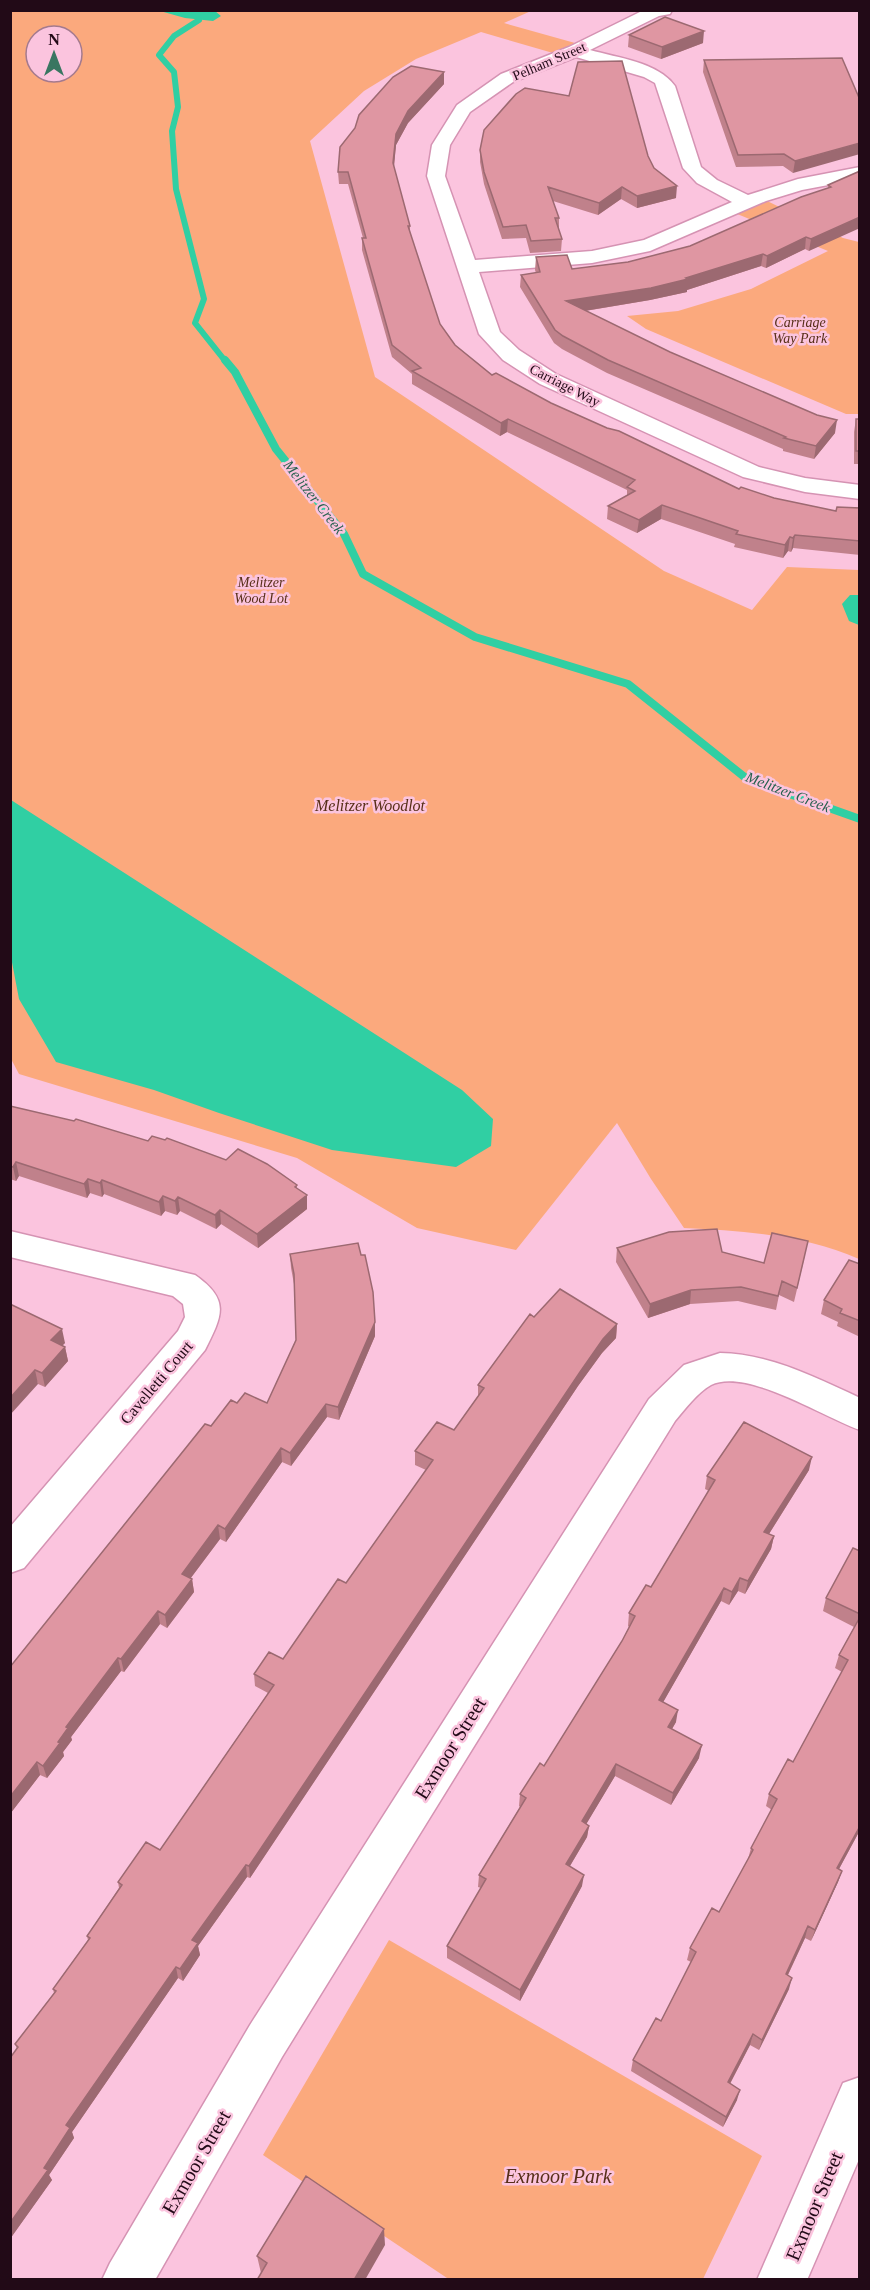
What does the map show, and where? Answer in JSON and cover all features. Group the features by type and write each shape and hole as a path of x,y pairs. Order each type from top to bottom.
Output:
{"street":[{"name":"Pelham Street","path":"468,267 436,176 441,145 463,109 507,78 574,51 654,12 664,10"},
{"path":"574,51 662,79 696,174 726,193 748,202"},
{"path":"468,267 592,257 650,245 748,202 798,185 860,173"},
{"name":"Carriage Way","path":"468,267 490,334 511,355 548,379 751,472 783,482 826,490 860,492"},
{"name":"Cavelletti Court","path":"10,1244 183,1285 200,1297 203,1317 192,1340 10,1556"},
{"name":"Exmoor Street","path":"127,2280 266,2041 662,1410 684,1386 704,1371 735,1366 774,1376 860,1415"},
{"name":"Exmoor Street","path":"782,2280 860,2100"}],"green space":[{"name":"Melitzer Woodlot","path":"10,11 531,11 504,23 575,43 553,53 481,32 416,59 364,91 310,141 375,377 664,571 752,610 787,567 859,570 859,1259 795,1239 684,1228 617,1123 516,1250 417,1228 297,1158 19,1074 10,1057"},
{"name":"Carriage Way Park","path":"759,197 843,238 859,242 859,414 846,414 646,329 627,316 678,311 751,289 828,251 730,211"},
{"name":"Exmoor Park","path":"389,1940 762,2156 703,2279 450,2280 263,2155"}],"shaded area":[{"path":"160,11 215,11 221,16 213,21 185,18"},
{"path":"850,595 859,595 859,625 849,621 842,604"},
{"path":"11,800 462,1090 493,1119 491,1146 456,1167 332,1150 154,1090 56,1062 19,999 11,957"}],"building":[{"path":"665,17 704,31 662,47 629,35"},
{"path":"842,58 860,100 860,143 795,161 784,154 738,155 704,60"},
{"path":"622,61 648,156 654,168 677,186 637,196 622,187 599,203 548,187 559,218 555,218 562,239 531,241 526,225 503,227 484,172 480,150 484,130 516,94 525,88 569,96 578,62"},
{"path":"411,66 444,72 408,111 396,134 393,163 410,226 408,226 440,324 455,345 492,375 496,373 551,403 619,431 739,489 741,487 774,498 836,511 837,507 860,508 860,541 795,535 793,538 790,537 785,545 736,534 738,531 662,505 639,520 608,506 635,491 627,487 635,480 508,419 501,423 412,371 421,368 392,345 362,238 366,238 348,172 338,172 340,147 355,128 359,115 393,77"},
{"path":"860,171 860,217 811,239 806,237 767,256 763,254 686,278 688,279 651,288 566,301 670,352 817,415 837,420 816,446 784,438 786,437 608,360 563,336 555,330 521,275 540,272 536,257 567,255 572,269 628,262 690,246 801,197 831,187 828,185"},
{"path":"856,419 860,419 860,451 856,451"},
{"path":"10,1106 74,1121 76,1119 148,1141 152,1136 165,1140 167,1138 226,1160 238,1149 267,1164 307,1195 257,1234 220,1210 215,1215 178,1197 175,1201 163,1196 159,1202 102,1180 100,1183 88,1179 84,1184 16,1162 13,1167 10,1166"},
{"path":"717,1229 722,1252 764,1263 772,1233 808,1241 797,1288 782,1281 778,1296 741,1287 691,1290 650,1304 617,1248 669,1232"},
{"path":"358,1243 361,1255 365,1255 373,1292 375,1322 338,1407 326,1404 290,1453 281,1448 225,1529 218,1525 182,1574 192,1579 165,1615 158,1611 121,1659 118,1658 66,1727 68,1728 58,1742 60,1743 43,1766 37,1762 10,1797 10,1667 205,1424 211,1426 231,1400 237,1403 245,1393 267,1403 296,1340 294,1274 290,1254"},
{"path":"849,1260 860,1264 860,1321 840,1313 842,1309 824,1300"},
{"path":"560,1289 617,1324 603,1339 580,1372 249,1866 246,1865 192,1940 198,1943 180,1969 176,1967 66,2125 70,2128 44,2168 48,2170 10,2223 10,2058 18,2047 15,2044 56,1991 53,1989 90,1938 87,1936 122,1885 118,1882 146,1842 160,1850 274,1685 254,1674 269,1652 283,1659 338,1579 346,1583 433,1460 415,1451 437,1422 454,1430 484,1388 478,1385 530,1314 534,1317"},
{"path":"10,1304 62,1329 51,1340 65,1347 42,1373 35,1370 10,1398"},
{"path":"744,1422 812,1457 764,1532 774,1536 748,1581 740,1578 732,1592 724,1588 659,1700 678,1710 668,1727 702,1745 673,1793 616,1764 582,1821 589,1826 566,1864 584,1875 520,1990 447,1946 486,1879 479,1875 526,1798 520,1794 540,1763 544,1766 622,1641 635,1616 629,1613 646,1585 651,1587 715,1480 707,1476"},
{"path":"853,1548 860,1551 860,1614 826,1598"},
{"path":"860,1617 860,1826 837,1868 842,1871 815,1930 808,1926 786,1974 792,1978 762,2040 753,2034 728,2082 740,2090 726,2117 633,2060 656,2018 661,2021 696,1952 690,1948 712,1908 719,1912 753,1850 751,1848 777,1799 769,1794 788,1759 793,1762 848,1660 839,1655"},
{"path":"306,2176 384,2229 354,2280 257,2280 267,2263 257,2256"}],"waterway":[{"name":"Melitzer Creek","path":"199,20 174,36 159,55 174,72 178,107 172,131 176,189 204,299 195,323 226,362"},
{"name":"Melitzer Creek","path":"225,360 235,372 276,449 344,534 363,574 475,637 628,684 747,779 860,819"}],"park label":[{"name":"Melitzer Wood Lot","path":"261,590"}]}
